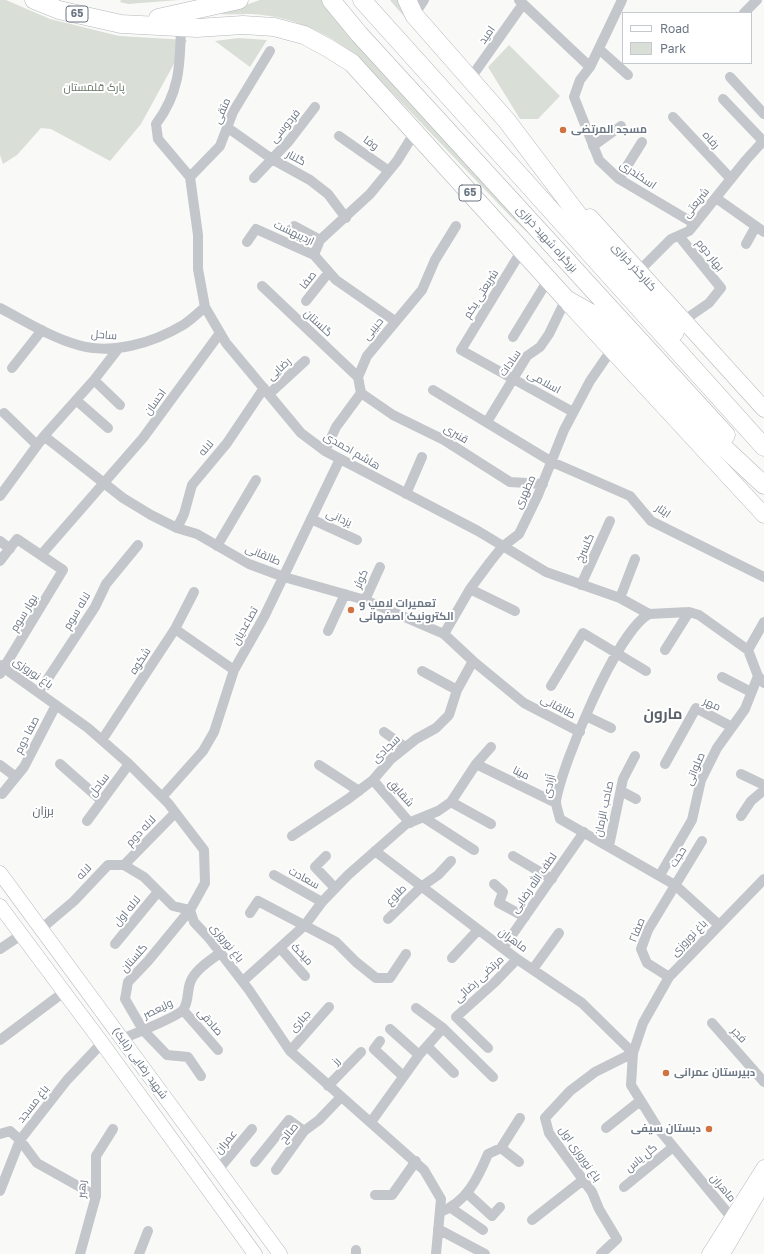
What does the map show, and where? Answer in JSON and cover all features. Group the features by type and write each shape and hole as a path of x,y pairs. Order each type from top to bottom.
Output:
{"highway":[{"name":"65","path":"34,0 59,10 121,24 181,27 244,24 274,27 304,35 352,63 566,300 596,316 689,414 764,485"},
{"path":"121,24 180,14 239,0"},
{"name":"بزرگراه شهید خرازی","path":"332,0 359,34 764,476"},
{"name":"بزرگراه شهید خرازی","path":"362,0 764,446"},
{"path":"411,8 507,121 591,232 685,343 764,446"}],"main road":[{"name":"کنارگذر خرازی","path":"507,121 638,272 764,408"},
{"path":"566,300 764,515"},
{"name":"شهید رضایی (بابک)","path":"0,873 87,994 122,1039 280,1254"},
{"name":"شهید رضایی (بابک)","path":"0,906 102,1043 255,1254"},
{"path":"73,1004 87,994"},
{"path":"709,1254 764,1167"},
{"path":"723,1254 764,1183"}],"street":[{"path":"411,8 424,0"},
{"name":"اسکندری","path":"622,0 619,16 598,49 590,67 580,80 574,97 599,160 619,179 695,224"},
{"path":"745,12 757,0"},
{"path":"521,2 590,67"},
{"name":"امید","path":"470,79 521,2"},
{"path":"181,27 180,71 168,108 156,124 158,139 190,177"},
{"path":"598,49 628,75"},
{"name":"متقی","path":"190,177 220,146 233,112 270,51"},
{"path":"730,77 764,114"},
{"path":"723,99 764,140"},
{"name":"فردوسی","path":"254,178 289,141 315,107"},
{"name":"رفاه","path":"673,117 730,179"},
{"path":"593,146 620,126"},
{"name":"گلنار","path":"228,128 272,159 310,180 328,194 346,218"},
{"path":"395,321 336,280 314,255 320,240 346,218 370,194 389,170 415,132"},
{"name":"وفا","path":"340,136 389,170"},
{"name":"شریعتی","path":"638,272 671,239 689,232 730,179 764,140"},
{"path":"619,179 642,142"},
{"name":"هاشم احمدی","path":"190,177 198,235 198,269 205,307 226,343 301,433 325,451 478,531 502,547 546,572 620,598 649,614"},
{"path":"716,198 760,229 746,244"},
{"path":"294,226 320,240"},
{"name":"حبیبی","path":"358,377 367,356 422,290 435,260 456,226"},
{"name":"اردیبهشت","path":"247,242 256,229 314,255"},
{"name":"بهار دوم","path":"679,236 721,288 709,303 683,321"},
{"name":"شریعتی یکم","path":"461,350 522,250"},
{"name":"صفا","path":"306,301 329,272"},
{"path":"512,337 548,280"},
{"name":"گلستان","path":"262,286 358,377"},
{"name":"سادات","path":"487,422 527,356 540,347 549,334 566,300"},
{"name":"ساحل","path":"0,308 42,330 78,345 118,349 145,342 184,325 205,307"},
{"path":"12,368 42,330"},
{"name":"احسان","path":"41,555 143,438 220,333"},
{"path":"0,496 44,436 94,380 118,349"},
{"name":"اسلامی","path":"461,350 573,412"},
{"name":"مطهری","path":"444,634 470,589 502,547 519,534 543,484 564,430 573,412 590,381 612,350"},
{"name":"رضایی","path":"267,391 306,361"},
{"path":"325,451 336,427 361,392 358,377"},
{"path":"94,380 120,405"},
{"name":"ایثار","path":"433,390 552,462 630,496 651,521 764,577"},
{"name":"لاله","path":"177,528 184,514 192,485 267,391"},
{"name":"قنبری","path":"361,392 393,415 444,440 510,482 543,484"},
{"path":"76,400 108,428"},
{"path":"4,413 37,445"},
{"name":"طالقانی","path":"44,436 124,498 151,516 177,528 197,534 249,564 284,577 365,600 444,634 473,661 524,703 580,732"},
{"path":"406,494 422,457"},
{"name":"تصاعدیان","path":"162,798 203,751 214,732 234,670 264,617 340,459"},
{"path":"217,546 256,480"},
{"name":"یزدانی","path":"311,519 357,540"},
{"name":"گلسرخ","path":"581,585 610,520"},
{"path":"0,561 17,539 41,555"},
{"path":"0,542 10,549"},
{"name":"لاله سوم","path":"39,692 95,607 106,584 138,545"},
{"name":"بهار سوم","path":"1,669 63,570 41,555"},
{"path":"620,598 635,559"},
{"name":"کوثر","path":"365,600 380,567"},
{"path":"470,589 516,611"},
{"name":"شکوه","path":"102,740 175,629 194,592"},
{"path":"328,631 345,594"},
{"path":"649,614 689,612 699,615 748,650 761,679"},
{"path":"665,650 689,612"},
{"name":"آزادی","path":"649,614 640,618 616,654 599,687 566,765 556,803 560,819 675,884 719,925"},
{"path":"748,650 764,622"},
{"path":"175,629 234,670"},
{"path":"551,686 583,633 646,671"},
{"name":"سجادی","path":"292,836 373,780 391,759 416,738 436,728 449,715 457,690 473,661"},
{"name":"باغ نوروزی","path":"1,669 56,704 102,740 129,764 162,798 204,850 205,883 190,910 194,922 242,981 290,1051 328,1086 416,1161 424,1170 441,1199 436,1254"},
{"path":"422,671 457,690"},
{"path":"722,677 751,692"},
{"name":"صلواتی","path":"660,876 692,820 701,780 717,748 745,709 751,692 761,679"},
{"name":"صفا دوم","path":"2,794 24,767 56,704"},
{"name":"مهر","path":"665,764 696,708 732,727"},
{"path":"586,716 611,728"},
{"path":"384,732 405,747"},
{"path":"242,981 305,925 322,902 335,888 375,851 410,822 438,810 451,802 476,764 491,747"},
{"name":"صاحب الزمان","path":"609,846 623,779 635,756"},
{"path":"60,764 102,801"},
{"name":"ساحل","path":"87,821 129,764"},
{"name":"مینا","path":"476,764 556,803"},
{"path":"0,765 16,777"},
{"path":"319,765 358,791"},
{"path":"741,774 764,785"},
{"name":"شقایق","path":"373,780 410,822"},
{"path":"741,816 751,801 764,790"},
{"path":"621,791 636,799"},
{"path":"451,802 491,824"},
{"name":"لاله دوم","path":"124,865 175,813"},
{"path":"422,817 474,850"},
{"name":"لطف الله رضایی","path":"503,948 584,832"},
{"name":"حجت","path":"675,884 702,841"},
{"name":"ماهران","path":"375,851 478,930 582,1003 633,1053"},
{"path":"326,856 315,867 335,888"},
{"path":"513,856 552,879"},
{"path":"421,887 438,875 452,861"},
{"name":"لاله","path":"41,929 74,901 108,865 124,865"},
{"path":"124,865 144,877 157,893 172,906 190,910"},
{"name":"سعادت","path":"274,875 322,902"},
{"name":"باغ نوروزی","path":"643,1023 669,977 764,879"},
{"path":"494,884 503,892 499,903 525,917"},
{"name":"صفا۲","path":"669,977 647,963 641,949 648,930 675,884"},
{"name":"طلوع","path":"388,919 421,887"},
{"name":"لاله اول","path":"115,944 157,893"},
{"path":"250,913 258,901 305,925 336,942 356,962 376,978 390,978 406,954"},
{"name":"گلستان","path":"190,910 148,961 128,982 125,999 142,1030 167,1055 188,1057 200,1076"},
{"path":"452,958 478,930"},
{"path":"533,969 559,933"},
{"path":"0,949 21,935"},
{"name":"میخک","path":"280,948 306,976"},
{"name":"ولیعصر","path":"122,1039 183,1010 188,999 190,981 200,969 220,953"},
{"name":"مرتضی رضائی","path":"488,1048 456,1017 495,982 517,958"},
{"path":"0,1040 64,992"},
{"name":"جباری","path":"290,1051 329,1007"},
{"path":"416,1008 443,1028 493,1077"},
{"name":"صادقی","path":"183,1010 218,1050"},
{"name":"ماهران","path":"643,1023 633,1053 631,1085 657,1127 731,1217"},
{"name":"فجر","path":"712,1023 764,1082"},
{"path":"371,1122 419,1055 443,1028"},
{"path":"390,1029 419,1055"},
{"path":"380,1041 374,1049 403,1076"},
{"name":"باغ مسجد","path":"0,1191 20,1140 67,1080 102,1043"},
{"path":"427,1046 454,1073"},
{"name":"رز","path":"328,1086 361,1052"},
{"name":"باغ نوروزی اول","path":"601,1254 617,1239 583,1180 549,1133 545,1118 570,1091 595,1072 633,1053"},
{"name":"صالح","path":"276,1170 304,1131 319,1120 341,1097"},
{"path":"606,1128 640,1101"},
{"path":"440,1212 451,1208 467,1193 480,1174 488,1154 501,1148 520,1118"},
{"path":"255,1162 289,1120 304,1131"},
{"name":"رهبر","path":"80,1254 96,1196 96,1156 113,1129"},
{"name":"عمران","path":"218,1170 252,1129"},
{"path":"0,1134 10,1131 20,1140 37,1163 96,1196"},
{"name":"گل یاس","path":"624,1187 673,1147"},
{"path":"501,1148 519,1162"},
{"path":"375,1194 392,1195 416,1161"},
{"path":"532,1220 583,1180"},
{"path":"467,1193 492,1216 500,1207"},
{"path":"451,1208 483,1230"},
{"path":"438,1229 480,1253"},
{"path":"139,1254 148,1231"}],"green space":[{"name":"پارک قلمستان","path":"0,0 6,0 50,19 119,36 187,40 141,124 110,161 51,129 41,128 17,155 3,164 0,155"},
{"path":"121,0 179,0 128,4 120,2"},
{"path":"260,0 324,0 576,278 512,218 357,56 345,47 307,27 280,18 251,14 220,14"},
{"path":"390,0 402,0 454,71 394,5"},
{"path":"238,38 267,40 250,67 215,41"},
{"path":"509,45 560,96 538,119 520,119 488,67"}],"place":[{"name":"مسجد المرتضی","path":"563,130"},
{"name":"تعمیرات لامپ و الکترونیک اصفهانی","path":"351,610"},
{"name":"دبیرستان عمرانی","path":"666,1073"},
{"name":"دبستان سیفی","path":"709,1129"}],"district":[{"name":"مارون","path":"663,714"},
{"name":"برزان","path":"43,811"}]}
